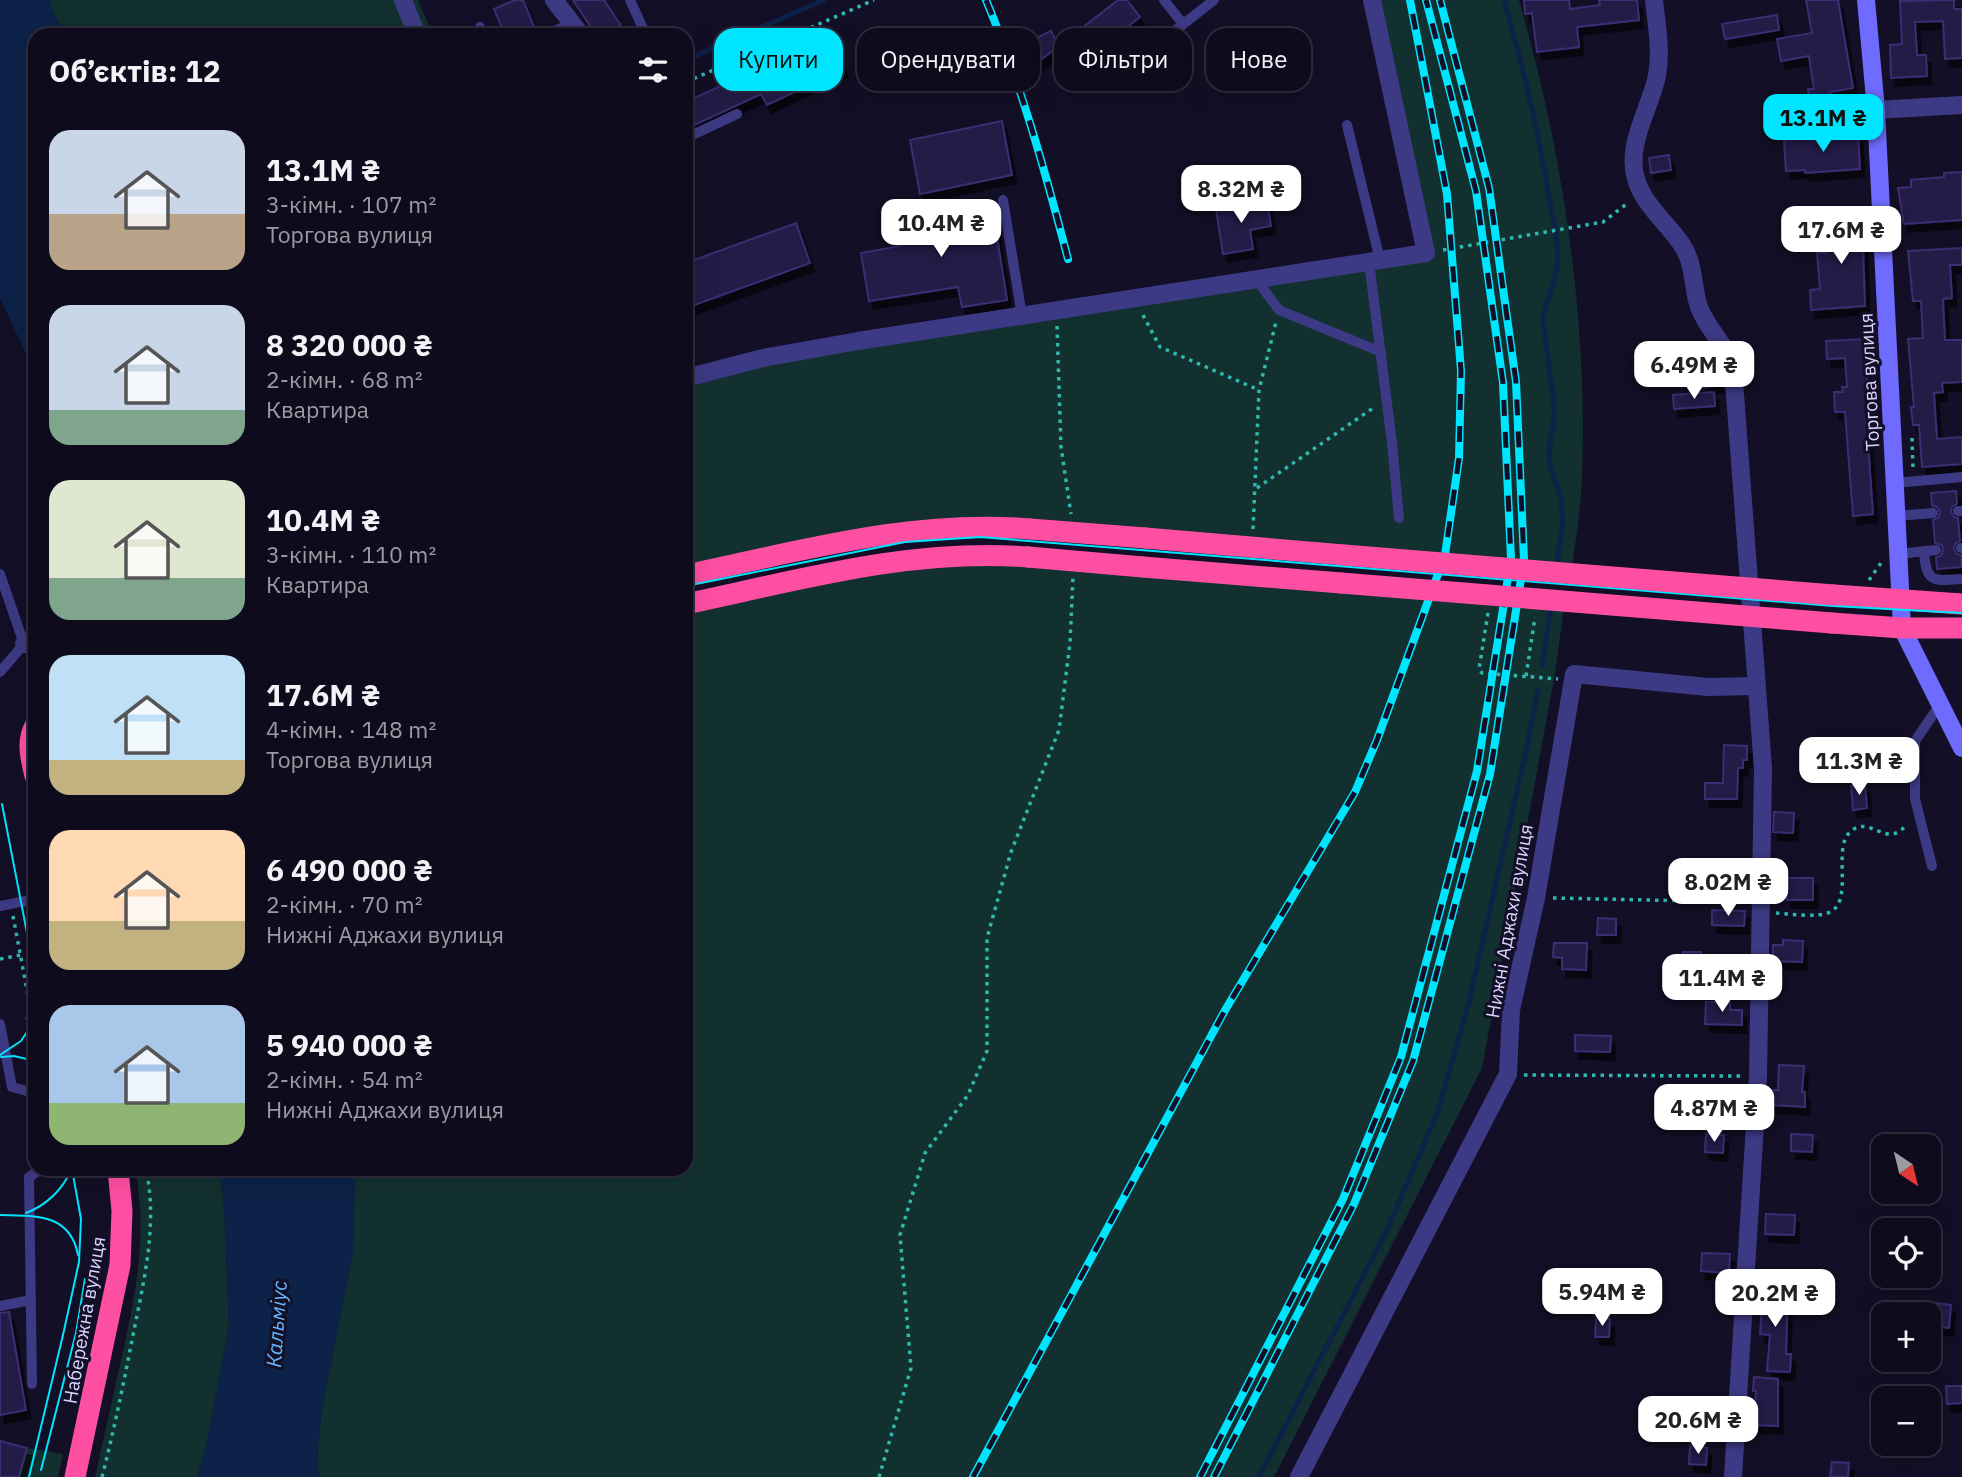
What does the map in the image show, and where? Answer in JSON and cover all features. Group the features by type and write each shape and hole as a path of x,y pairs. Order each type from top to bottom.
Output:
{"highway":[{"path":"693,574 904,531 981,526 1962,604"},
{"path":"693,603 907,559 980,555 1832,623 1902,628 1962,628"},
{"name":"Набережна вулиця","path":"75,1477 120,1265 122,1211 119,1176"}],"main road":[{"name":"Торгова вулиця","path":"1866,0 1876,110 1902,628 1950,714 1962,748"}],"street":[{"path":"403,0 414,28"},
{"path":"554,0 575,28"},
{"path":"693,376 763,358 1426,253 1372,0"},
{"path":"1654,0 1659,59 1656,82 1642,119 1634,166 1642,192 1688,256 1702,313 1724,344 1733,368 1763,768 1758,1076 1733,1477"},
{"path":"1876,110 1962,105"},
{"path":"1573,680 1574,674 1708,687 1755,686"},
{"name":"Нижні Аджахи вулиця","path":"1300,1477 1508,1074 1511,1010 1536,898 1573,680"}],"lane":[{"path":"630,0 643,28"},
{"path":"1164,0 1183,24"},
{"path":"1178,28 1214,0"},
{"path":"693,135 737,114"},
{"path":"1347,125 1375,261 1381,352 1399,518"},
{"path":"1003,200 1021,316"},
{"path":"1256,279 1279,310 1381,352"},
{"path":"1895,483 1962,477"},
{"path":"1896,516 1933,513"},
{"path":"1898,554 1936,550"},
{"path":"1924,551 1925,570 1930,577 1938,581 1962,579"},
{"path":"0,574 28,637"},
{"path":"0,672 28,644"},
{"path":"1932,866 1916,799 1915,741 1950,714"},
{"path":"6,905 28,900"},
{"path":"0,1024 12,1087 28,1091"},
{"path":"30,1176 32,1384"},
{"path":"0,1306 31,1300"}],"path":[{"path":"693,79 874,0"},
{"path":"1426,253 1603,222 1642,192"},
{"path":"1134,298 1160,347 1259,390"},
{"path":"1056,310 1061,447 1073,526"},
{"path":"1254,521 1259,390 1279,310"},
{"path":"1257,488 1387,399"},
{"path":"879,1477 911,1368 900,1235 925,1153 968,1095 986,1051 987,938 1011,852 1059,730 1070,643 1074,568"},
{"path":"1488,613 1479,669 1482,673 1573,680"},
{"path":"1526,676 1535,617"},
{"path":"1536,898 1761,908 1823,914 1831,912 1837,907 1842,892 1843,844 1846,835 1853,829 1862,827 1871,827 1885,835 1893,835 1903,830 1909,822 1916,799"},
{"path":"6,905 22,955 28,993"},
{"path":"0,960 22,955"},
{"path":"1508,1074 1758,1076"},
{"path":"102,1477 115,1426 147,1263 151,1212 147,1176"}],"green space":[{"path":"49,0 418,0 430,28 62,28"},
{"path":"1366,0 1519,0 1535,58 1560,176 1576,297 1583,417 1582,477 1572,567 1031,522 693,567 693,370 1418,247"},
{"path":"980,561 1564,608 1555,674 1482,1068 1274,1477 319,1477 317,1458 322,1408 353,1252 355,1176 693,1176 693,610 873,572"},
{"path":"136,1176 220,1176 224,1205 229,1327 207,1442 197,1477 95,1477 136,1286 140,1240"},
{"path":"27,1448 63,1454 58,1477 19,1477"}],"water":[{"path":"0,0 49,0 62,28 28,28 28,358 0,298"},
{"name":"Кальміус","path":"220,1176 355,1176 353,1252 322,1408 317,1458 319,1477 197,1477 207,1442 229,1327 224,1205"}],"building":[{"path":"515,0 523,0 535,28 502,28 494,9"},
{"path":"573,0 604,0 622,28 591,28"},
{"path":"1118,0 1127,0 1140,17 1126,28 1082,28"},
{"path":"1524,0 1569,0 1570,9 1600,5 1599,0 1637,0 1639,20 1577,27 1579,47 1537,52 1532,13 1525,14"},
{"path":"1806,0 1838,0 1853,88 1830,92 1832,103 1811,106 1808,89 1814,89 1809,56 1781,61 1777,39 1812,33"},
{"path":"1954,0 1954,9 1962,9 1962,58 1945,59 1943,21 1915,22 1917,55 1926,55 1927,76 1891,78 1890,45 1902,44 1900,1"},
{"path":"1777,15 1779,30 1725,39 1722,24"},
{"path":"1051,31 1054,50 1040,60 1040,36"},
{"path":"714,89 797,91 767,105 761,94 693,126 693,99"},
{"path":"1002,121 1012,175 920,194 910,140"},
{"path":"1858,135 1860,169 1805,173 1805,170 1786,171 1784,140"},
{"path":"1669,155 1671,170 1651,173 1649,158"},
{"path":"1962,172 1962,220 1904,224 1898,188 1911,187 1911,180 1944,177 1944,173"},
{"path":"1267,201 1271,226 1250,230 1253,249 1223,254 1216,209"},
{"path":"992,205 1007,300 962,307 958,287 869,301 861,253 900,246 896,221"},
{"path":"1862,216 1865,306 1811,310 1810,290 1820,289 1817,253 1826,253 1824,218"},
{"path":"796,223 810,263 693,305 693,260"},
{"path":"1962,248 1962,265 1950,265 1952,298 1943,299 1945,340 1962,340 1962,382 1942,383 1943,392 1934,393 1937,439 1962,437 1962,464 1922,467 1919,425 1913,425 1911,407 1914,407 1908,339 1923,338 1921,301 1913,301 1908,251"},
{"path":"1865,339 1869,415 1866,415 1873,514 1853,516 1845,412 1835,412 1834,392 1843,392 1842,387 1847,387 1845,358 1827,359 1826,341"},
{"path":"1714,362 1719,384 1704,388 1698,366"},
{"path":"1714,392 1715,406 1674,409 1673,395"},
{"path":"1956,491 1957,504 1952,507 1951,512 1958,518 1960,541 1955,544 1954,549 1961,555 1962,567 1937,569 1936,557 1941,556 1943,550 1942,545 1935,543 1933,520 1939,517 1940,512 1937,507 1932,506 1931,493"},
{"path":"1724,745 1747,746 1747,760 1743,760 1743,768 1738,768 1737,799 1705,799 1705,783 1723,783"},
{"path":"1865,785 1867,808 1853,810 1851,786"},
{"path":"1774,812 1794,813 1793,833 1773,832"},
{"path":"1787,878 1813,878 1813,900 1787,900"},
{"path":"1712,910 1745,911 1744,926 1712,925"},
{"path":"1598,918 1616,919 1616,935 1597,935"},
{"path":"1783,940 1803,941 1802,962 1773,961 1773,945 1783,945"},
{"path":"1554,943 1587,943 1586,970 1562,969 1562,958 1553,957"},
{"path":"1683,952 1701,952 1700,968 1682,968"},
{"path":"1706,1002 1730,1003 1730,1010 1742,1010 1742,1025 1705,1024"},
{"path":"1575,1035 1611,1036 1610,1052 1575,1051"},
{"path":"1779,1065 1804,1066 1802,1092 1805,1092 1805,1107 1772,1105 1773,1090 1778,1090"},
{"path":"1706,1134 1724,1135 1723,1153 1705,1152"},
{"path":"1791,1134 1813,1135 1812,1152 1791,1151"},
{"path":"1766,1214 1795,1215 1794,1235 1765,1234"},
{"path":"1702,1253 1730,1254 1729,1273 1701,1271"},
{"path":"1549,1280 1588,1282 1587,1296 1549,1294"},
{"path":"1759,1289 1788,1294 1786,1354 1791,1354 1790,1372 1767,1371 1770,1335 1760,1334 1762,1304 1758,1304"},
{"path":"1941,1304 1951,1305 1949,1328 1941,1327"},
{"path":"9,1312 26,1410 0,1415 0,1313"},
{"path":"1596,1319 1610,1319 1609,1337 1595,1337"},
{"path":"1754,1377 1778,1379 1778,1426 1754,1425"},
{"path":"1946,1386 1962,1386 1962,1403 1947,1404"},
{"path":"0,1441 27,1448 19,1477 0,1477"},
{"path":"1690,1446 1707,1448 1706,1465 1689,1464"},
{"path":"1832,1462 1849,1463 1848,1477 1830,1477"}],"waterway":[{"path":"693,57 824,0"},
{"path":"1504,0 1536,127 1558,250 1556,272 1543,319 1554,404 1550,465 1561,498 1563,523 1556,569"},
{"path":"1542,666 1551,606"},
{"path":"1259,1477 1386,1232 1437,1114 1468,1006 1538,690"}],"tram line":[{"path":"693,585 905,542 980,537 1833,606 1962,613"},
{"path":"2,804 28,938"},
{"path":"0,1055 21,1041 28,1030"},
{"path":"1,1057 14,1056 28,1059"},
{"path":"26,1213 53,1196 68,1176"},
{"path":"29,1477 79,1262 81,1219 73,1176"},
{"path":"0,1215 37,1217 59,1224 74,1241 78,1255"},
{"path":"41,1470 76,1333 85,1279"}],"railway":[{"path":"986,0 1021,96 1068,259"},
{"path":"973,1477 1224,1012 1355,792 1377,740 1445,555 1459,458 1461,371 1447,194 1410,0"},
{"path":"1200,1477 1343,1199 1401,1057 1477,771 1511,559 1503,383 1476,191 1426,0"},
{"path":"1214,1477 1354,1204 1413,1061 1490,774 1524,560 1516,382 1489,188 1440,0"}]}
